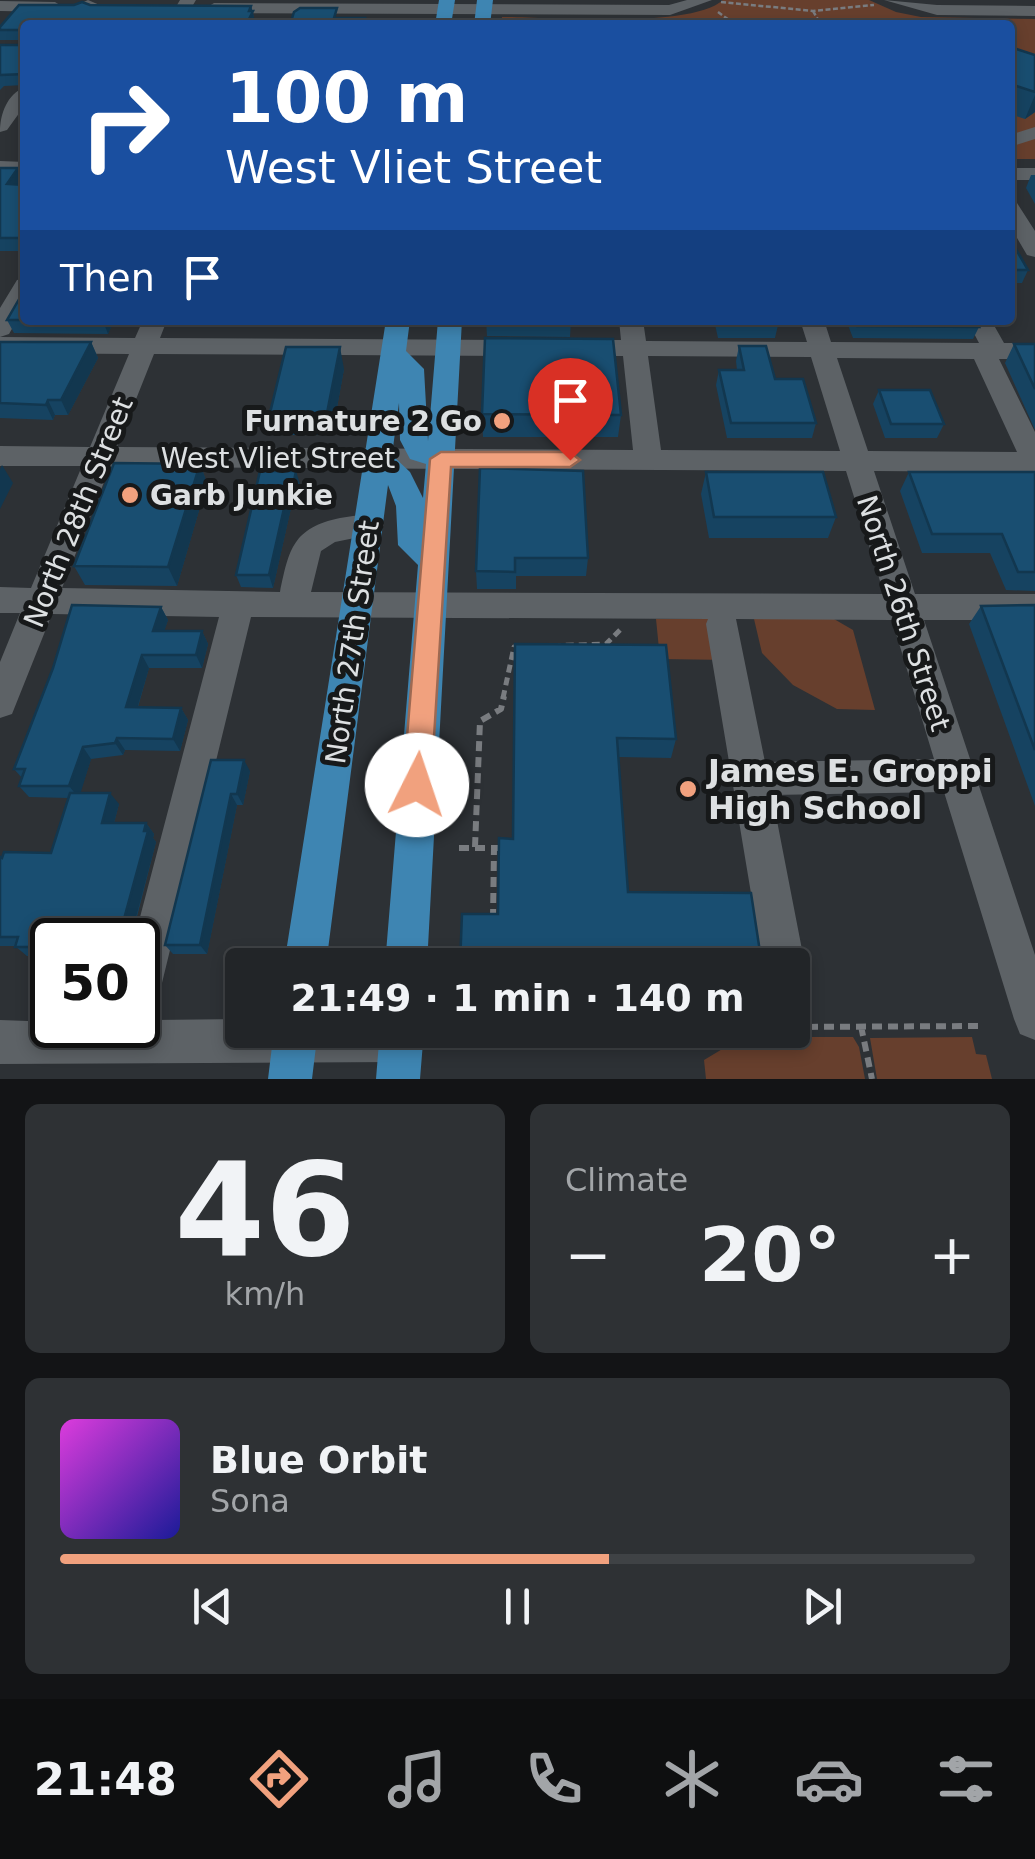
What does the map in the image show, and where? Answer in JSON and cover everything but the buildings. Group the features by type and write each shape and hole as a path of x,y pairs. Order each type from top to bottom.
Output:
{"main road":[{"name":"North 27th Street","path":"307,948 397,325"},
{"path":"407,948 450,325"},
{"path":"394,350 411,369 414,440 420,452 441,459"},
{"path":"379,459 402,478 409,490 413,545 433,560"}],"street":[{"path":"179,5 285,4 382,11 670,10 704,0"},
{"path":"892,3 937,10 1035,10"},
{"path":"0,6 116,7"},
{"path":"0,126 13,102"},
{"path":"1015,218 1028,245"},
{"path":"0,329 20,294"},
{"name":"North 28th Street","path":"0,704 153,325"},
{"path":"299,346 305,325"},
{"path":"632,325 648,460"},
{"name":"North 26th Street","path":"814,325 1035,1019"},
{"path":"981,325 1035,461"},
{"path":"0,345 1035,351"},
{"name":"West Vliet Street","path":"0,456 1035,461"},
{"path":"294,603 305,546 314,536 369,525"},
{"path":"0,600 357,606 1035,607"},
{"path":"160,918 239,602"},
{"path":"722,624 781,948"},
{"path":"750,779 956,775"},
{"path":"160,1028 293,1050 400,1050"},
{"path":"0,1042 30,1038"}],"path":[{"path":"704,0 813,11 892,3"},
{"path":"704,0 730,20"},
{"path":"813,11 818,20"},
{"path":"475,847 480,720 501,709 514,647 606,644 618,634 626,617"},
{"path":"459,848 513,848"},
{"path":"492,929 494,848"},
{"path":"861,1026 872,1079"},
{"path":"810,1027 983,1026"}],"shaded area":[{"path":"723,0 869,0 896,12 921,17 1035,19 1035,159 1015,159 1015,20 502,20 651,18 706,9"},
{"path":"656,619 722,619 729,660 660,659"},
{"path":"754,619 834,619 853,630 875,710 837,709 793,685 762,653"},
{"path":"810,1037 853,1037 859,1047 865,1079 706,1079 704,1060 724,1048 810,1048"},
{"path":"972,1037 976,1054 986,1055 992,1079 877,1079 870,1038"}],"place":[{"name":"Furnature 2 Go","path":"502,421"},
{"name":"Garb Junkie","path":"130,495"},
{"name":"James E. Groppi High School","path":"688,789"}],"route":[{"path":"417,785 441,459 570,460"}]}
